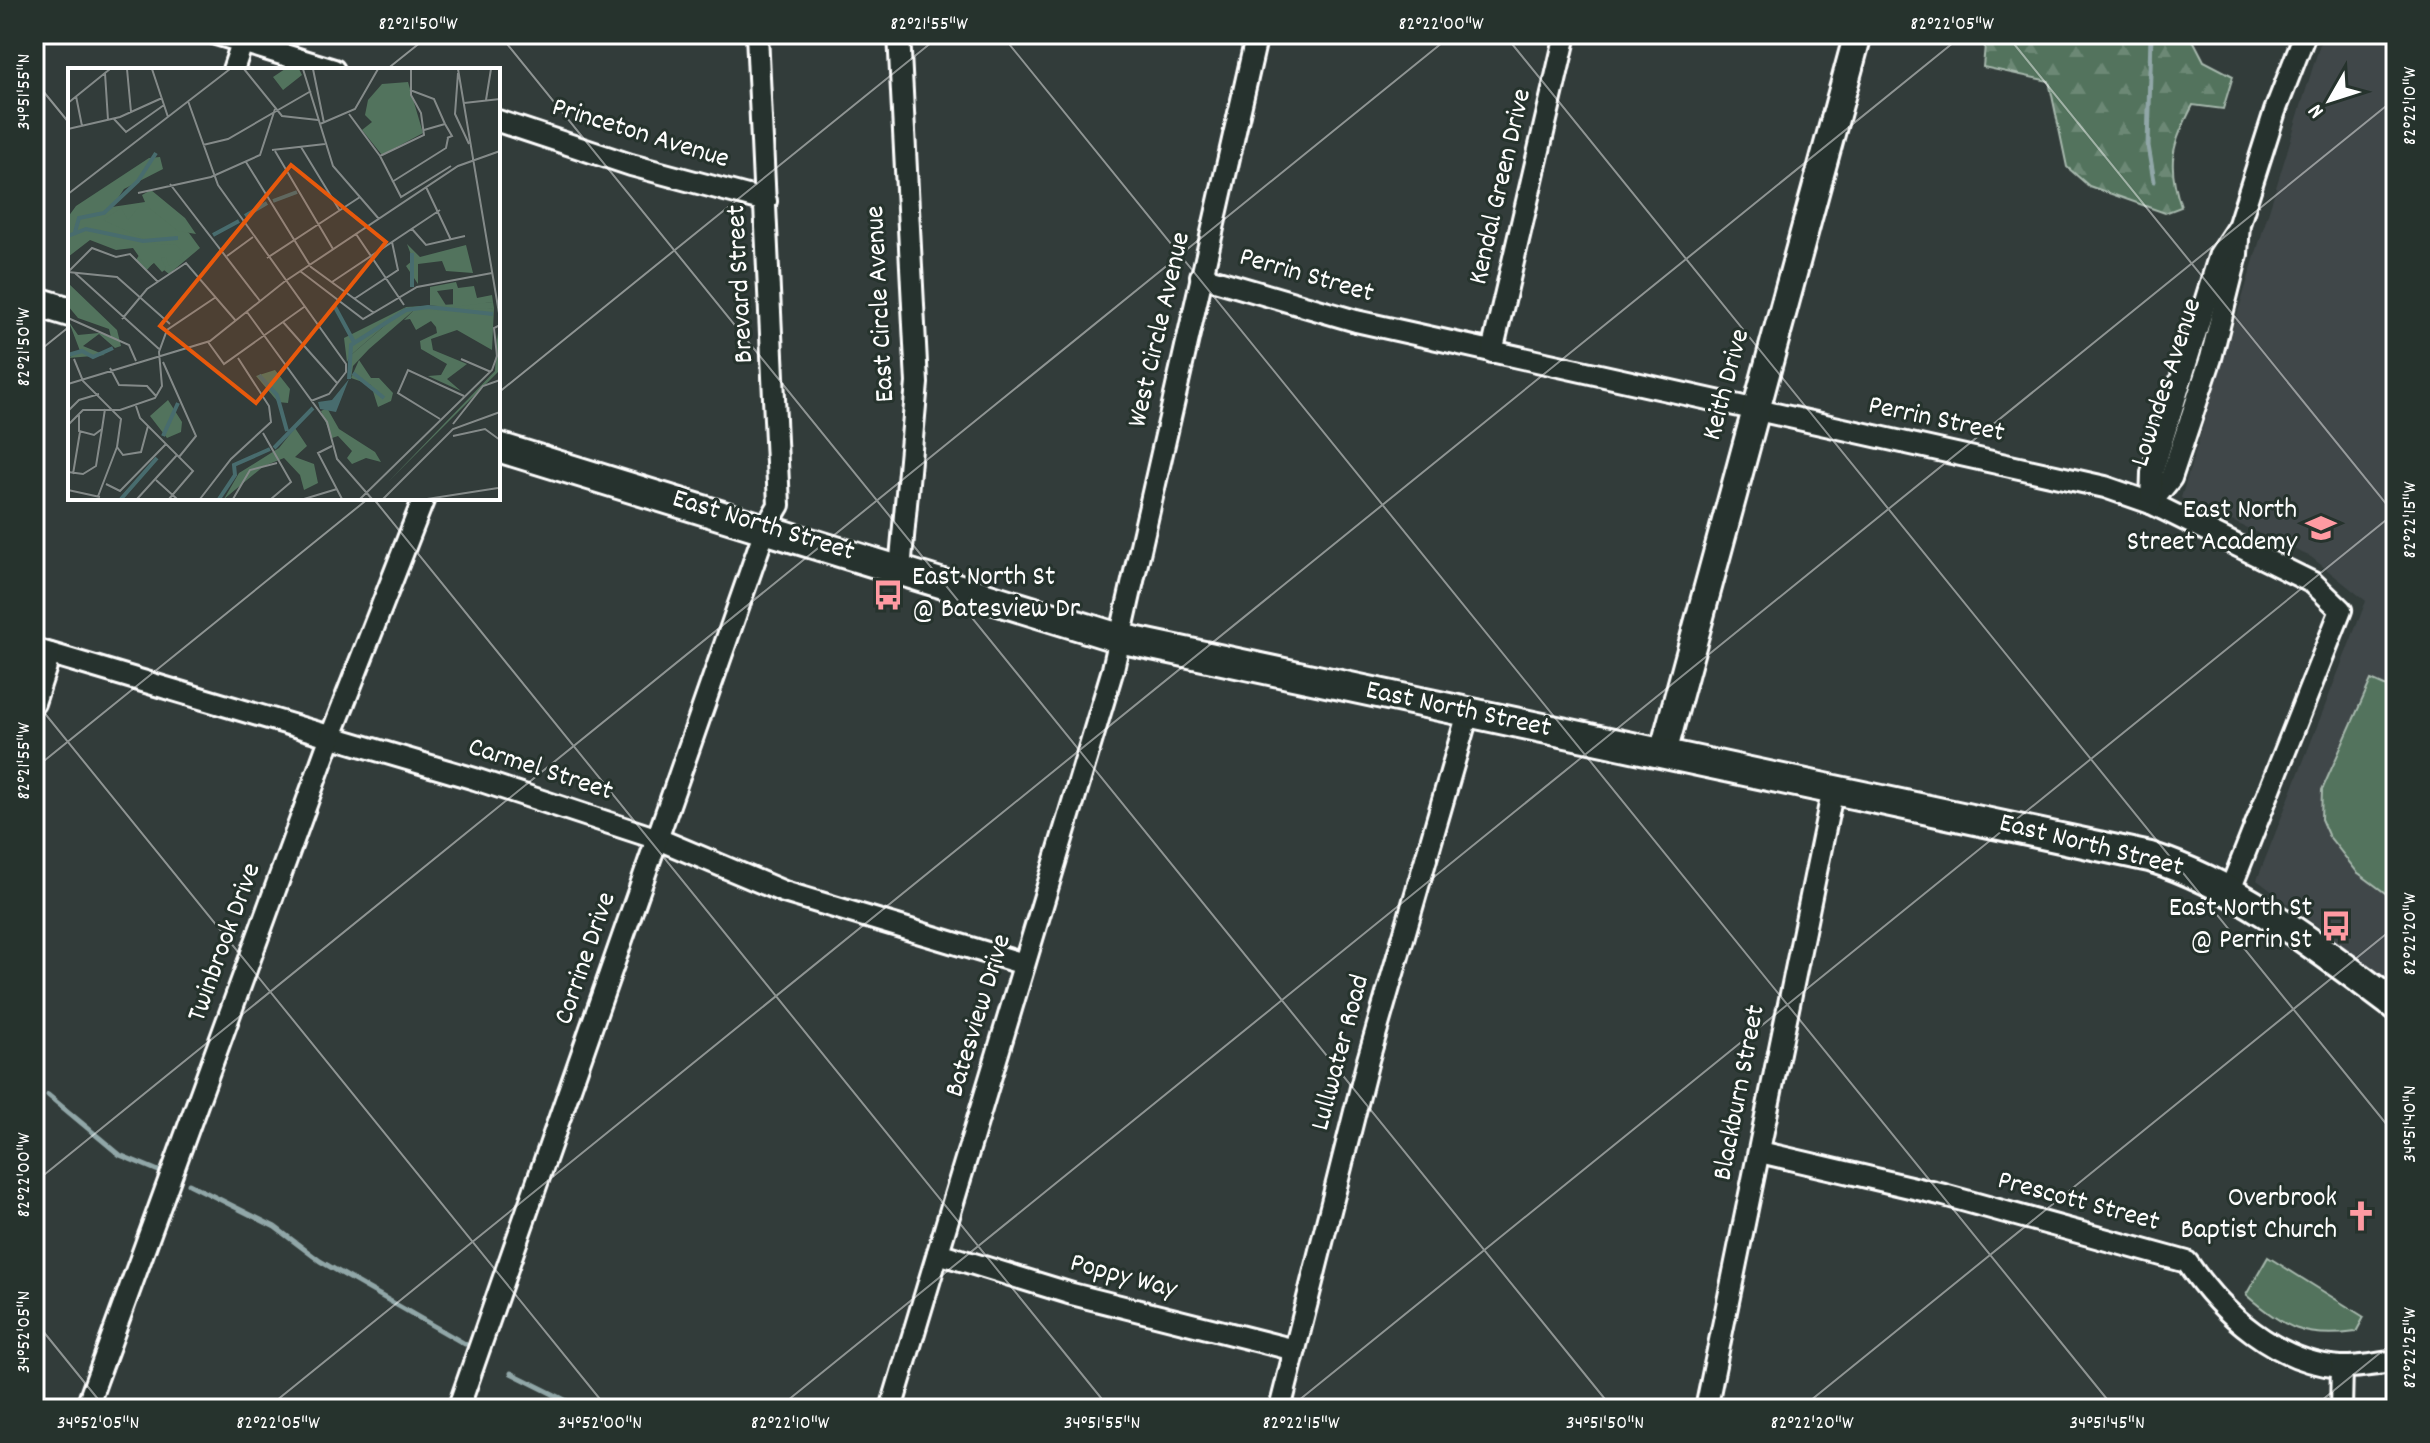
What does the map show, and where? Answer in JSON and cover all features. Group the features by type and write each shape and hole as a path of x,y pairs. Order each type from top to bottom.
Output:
{"main road":[{"path":"34,301 68,311"},
{"name":"East North Street","path":"500,448 1119,638 2150,857 2230,890 2271,915 2396,1006"}],"street":[{"path":"216,34 244,38 328,68"},
{"name":"Brevard Street","path":"757,34 781,496 777,514 766,527"},
{"name":"East Circle Avenue","path":"899,34 917,383 900,570"},
{"name":"West Circle Avenue","path":"1119,638 1257,34"},
{"name":"Kendal Green Drive","path":"1492,352 1566,34"},
{"name":"Keith Drive","path":"1663,753 1858,34"},
{"name":"Lowndes Avenue","path":"2151,503 2171,478 2211,358 2237,254 2239,224 2275,111 2305,34"},
{"path":"234,68 244,38"},
{"name":"Princeton Avenue","path":"500,122 631,165 766,201"},
{"name":"Lowndes Avenue","path":"2151,503 2152,473 2220,254 2239,224"},
{"name":"Perrin Street","path":"1201,276 1356,321 2105,487 2151,503 2313,583 2341,610 2230,890"},
{"name":"Twinbrook Drive","path":"86,1409 331,736 423,500"},
{"name":"Corrine Drive","path":"458,1409 766,527"},
{"name":"Batesview Drive","path":"891,1409 1113,669 1119,638"},
{"path":"34,703 42,651"},
{"name":"Carmel Street","path":"42,651 331,736 658,839 784,892 1024,964"},
{"name":"Lullwater Road","path":"1280,1409 1368,1060 1468,713"},
{"name":"Blackburn Street","path":"1706,1409 1833,789"},
{"name":"Prescott Street","path":"1760,1152 1944,1195 2187,1262 2223,1305 2271,1345 2293,1356 2342,1367 2396,1361"},
{"name":"Poppy Way","path":"938,1253 1072,1294 1295,1350"},
{"path":"2341,1409 2342,1367"}],"shaded area":[{"name":"East North Street Academy","path":"2323,34 2396,34 2396,986 2257,880 2366,601 2311,557 2181,498"}],"green space":[{"path":"1986,34 2190,34 2204,61 2233,76 2223,109 2193,105 2180,132 2173,166 2181,207 2165,213 2089,186 2067,167 2049,81 1983,67"},
{"path":"2371,680 2396,691 2396,901 2357,872 2328,835 2321,819 2322,790"},
{"path":"2268,1257 2364,1317 2356,1332 2323,1334 2296,1328 2272,1316 2246,1295"}],"waterway":[{"path":"2151,34 2148,146 2154,181"},
{"path":"48,1095 120,1155 161,1172"},
{"path":"189,1184 275,1227 320,1261 465,1344"},
{"path":"511,1373 583,1409"}],"place":[{"name":"East North Street Academy","path":"2321,528"},
{"name":"East North St @ Batesview Dr","path":"888,595"},
{"name":"East North St @ Perrin St","path":"2336,926"},
{"name":"Overbrook Baptist Church","path":"2361,1216"}]}
